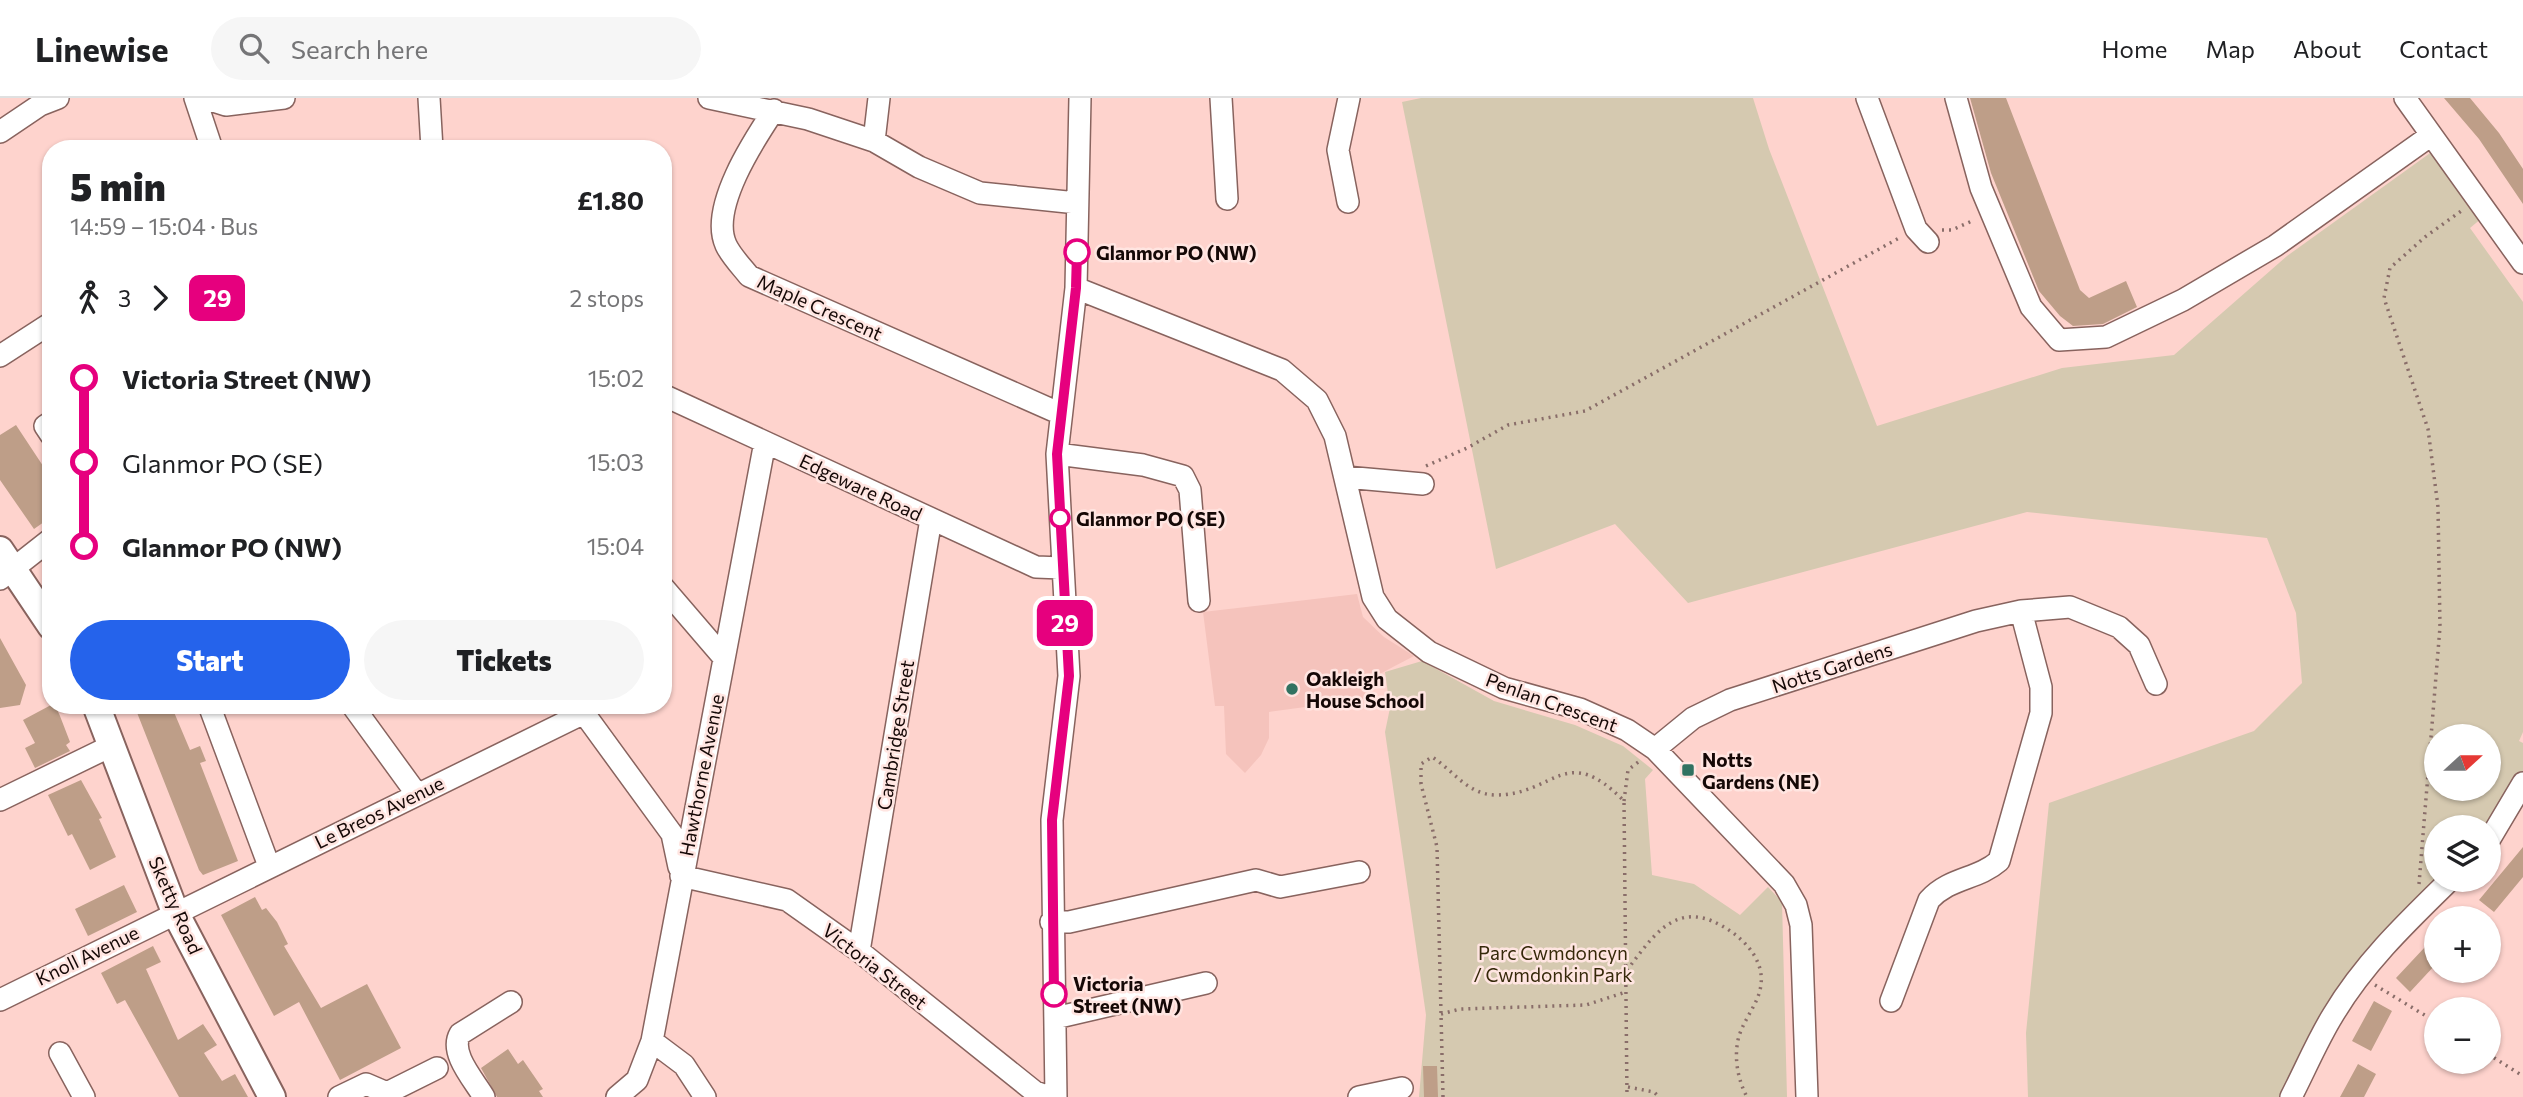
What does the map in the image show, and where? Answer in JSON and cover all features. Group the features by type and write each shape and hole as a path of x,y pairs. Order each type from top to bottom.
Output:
{"main road":[{"path":"4,566 42,615"},
{"name":"Sketty Road","path":"100,714 175,912 272,1097"}],"street":[{"path":"0,132 40,105 58,98"},
{"path":"195,98 209,140"},
{"path":"204,98 226,105 284,98"},
{"path":"429,98 431,140"},
{"path":"709,98 774,110 874,141 919,167 980,193 1077,203"},
{"path":"874,141 880,98"},
{"path":"1056,1097 1051,922 1052,820 1069,676 1057,454 1076,288 1080,98"},
{"path":"1221,98 1227,199"},
{"path":"1348,202 1338,150 1349,98"},
{"path":"1867,98 1922,236"},
{"path":"1956,98 1981,188 2031,307 2060,340 2106,337 2183,300 2275,246 2430,136"},
{"path":"2404,98 2523,262"},
{"name":"Maple Crescent","path":"774,110 743,156 723,216 725,244 749,276 1061,414"},
{"name":"Penlan Crescent","path":"1076,288 1282,370 1317,400 1335,436 1373,597 1387,619 1429,652 1504,688 1580,709 1627,730 1655,749 1784,884 1796,905 1801,925 1807,1097"},
{"path":"0,356 42,329"},
{"name":"Edgeware Road","path":"672,399 1036,567 1062,568"},
{"name":"Hawthorne Avenue","path":"617,1097 638,1080 652,1041 765,442"},
{"path":"1057,454 1143,465 1183,476 1190,490 1199,601"},
{"path":"1345,477 1423,484"},
{"name":"Cambridge Street","path":"859,951 931,519"},
{"path":"4,566 42,544"},
{"path":"672,597 724,658"},
{"name":"Notts Gardens","path":"1655,749 1693,718 1730,700 1976,621 2021,611 2070,607 2119,627 2139,645 2156,684"},
{"path":"1891,1001 1929,900 1941,887 1988,871 1999,861 2041,713 2041,687 2021,611"},
{"path":"212,714 269,866"},
{"path":"359,714 416,793"},
{"name":"Le Breos Avenue","path":"175,912 571,714"},
{"path":"585,714 672,834 681,876"},
{"path":"0,800 113,745"},
{"path":"2501,820 2523,783"},
{"path":"1051,922 1069,922 1256,880 1280,887 1359,873"},
{"name":"Victoria Street","path":"681,876 787,900 859,951 1035,1092 1049,1097"},
{"path":"2291,1097 2333,1015 2382,947 2438,892"},
{"name":"Knoll Avenue","path":"0,1000 175,912"},
{"path":"1055,1018 1206,983"},
{"path":"484,1097 458,1054 456,1040 460,1034 511,1002"},
{"path":"652,1041 684,1065 705,1097"},
{"path":"60,1053 84,1097"},
{"path":"339,1097 366,1084 387,1093 437,1068"},
{"path":"1359,1097 1402,1088"}],"path":[{"path":"2418,911 2424,790 2440,627 2438,507 2428,429 2384,298 2390,268 2425,237 2478,199"},
{"path":"1391,480 1467,448 1508,425 1586,411 1922,236 1952,230 1992,212"},
{"path":"1627,1097 1624,801 1628,771 1655,749"},
{"path":"1443,1097 1437,847 1421,784 1421,764 1432,758 1464,786 1494,796 1521,792 1555,775 1581,772 1604,780 1624,801"},
{"path":"1625,971 1657,932 1678,918 1699,916 1730,929 1754,953 1761,971 1760,989 1738,1040 1738,1079 1747,1097"},
{"path":"2371,982 2424,1015"},
{"path":"1441,1014 1460,1009 1586,1005 1626,992"},
{"path":"2501,1062 2523,1076"},
{"path":"1628,1087 1654,1092 1659,1097"}],"shaded area":[{"name":"Oakleigh House School","path":"1357,594 1363,617 1384,637 1414,656 1370,679 1372,698 1269,712 1269,738 1261,755 1245,773 1226,754 1224,706 1215,706 1203,612"}],"green space":[{"path":"1421,98 1753,98 1769,149 1877,426 2062,368 2174,355 2287,256 2433,151 2482,218 2470,228 2523,302 2523,732 2519,741 2523,743 2523,771 2499,815 2424,815 2424,892 2427,892 2282,1097 2028,1097 2026,1033 2049,803 2254,731 2302,683 2296,613 2267,538 2027,512 1688,603 1615,524 1496,569 1402,102"},
{"name":"Parc Cwmdoncyn / Cwmdonkin Park","path":"1422,661 1494,701 1575,725 1623,746 1653,770 1645,779 1652,875 1694,884 1740,915 1768,887 1782,902 1787,1097 1419,1097 1426,1015 1385,732 1390,708 1385,672"}],"building":[{"path":"1970,98 2006,98 2080,290 2089,298 2126,281 2137,307 2103,324 2073,326 2060,316 2039,291 1991,173"},
{"path":"2444,98 2470,98 2499,133 2523,169 2523,204 2479,139"},
{"path":"16,425 42,464 42,523 34,529 0,480 0,435"},
{"path":"0,638 26,685 20,705 0,708"},
{"path":"42,710 42,714 59,714 70,742 66,745 70,751 35,768 25,748 35,743 23,720"},
{"path":"138,714 175,714 190,750 200,746 206,761 200,763 238,861 203,875"},
{"path":"81,780 102,818 99,819 116,857 90,870 72,834 68,836 48,795"},
{"path":"2523,847 2523,877 2499,906 2486,906 2479,900 2486,892 2501,892 2501,874"},
{"path":"124,885 137,912 88,936 75,909"},
{"path":"255,897 262,910 266,908 277,922 288,944 284,946 321,1008 367,984 401,1048 340,1080 299,1002 274,1016 221,915"},
{"path":"153,946 161,962 146,969 178,1040 203,1024 217,1045 204,1053 222,1081 235,1074 248,1097 179,1097 125,1000 117,1004 101,973"},
{"path":"2424,948 2424,977 2410,992 2396,978"},
{"path":"2374,1001 2392,1011 2371,1051 2352,1041"},
{"path":"508,1049 518,1064 523,1060 543,1089 539,1091 543,1097 497,1097 481,1068"},
{"path":"2358,1064 2376,1074 2364,1097 2340,1097"},
{"path":"1423,1066 1437,1066 1438,1097 1424,1097"}],"bus line":[{"name":"29","path":"1054,994 1051,922 1052,820 1069,676 1057,454 1076,288 1077,252"}],"place":[{"name":"Glanmor PO (NW)","path":"1077,252"},
{"name":"Glanmor PO (SE)","path":"1060,518"},
{"name":"Oakleigh House School","path":"1292,689"},
{"name":"Notts Gardens (NE)","path":"1688,770"},
{"name":"Victoria Street (NW)","path":"1054,994"}]}
